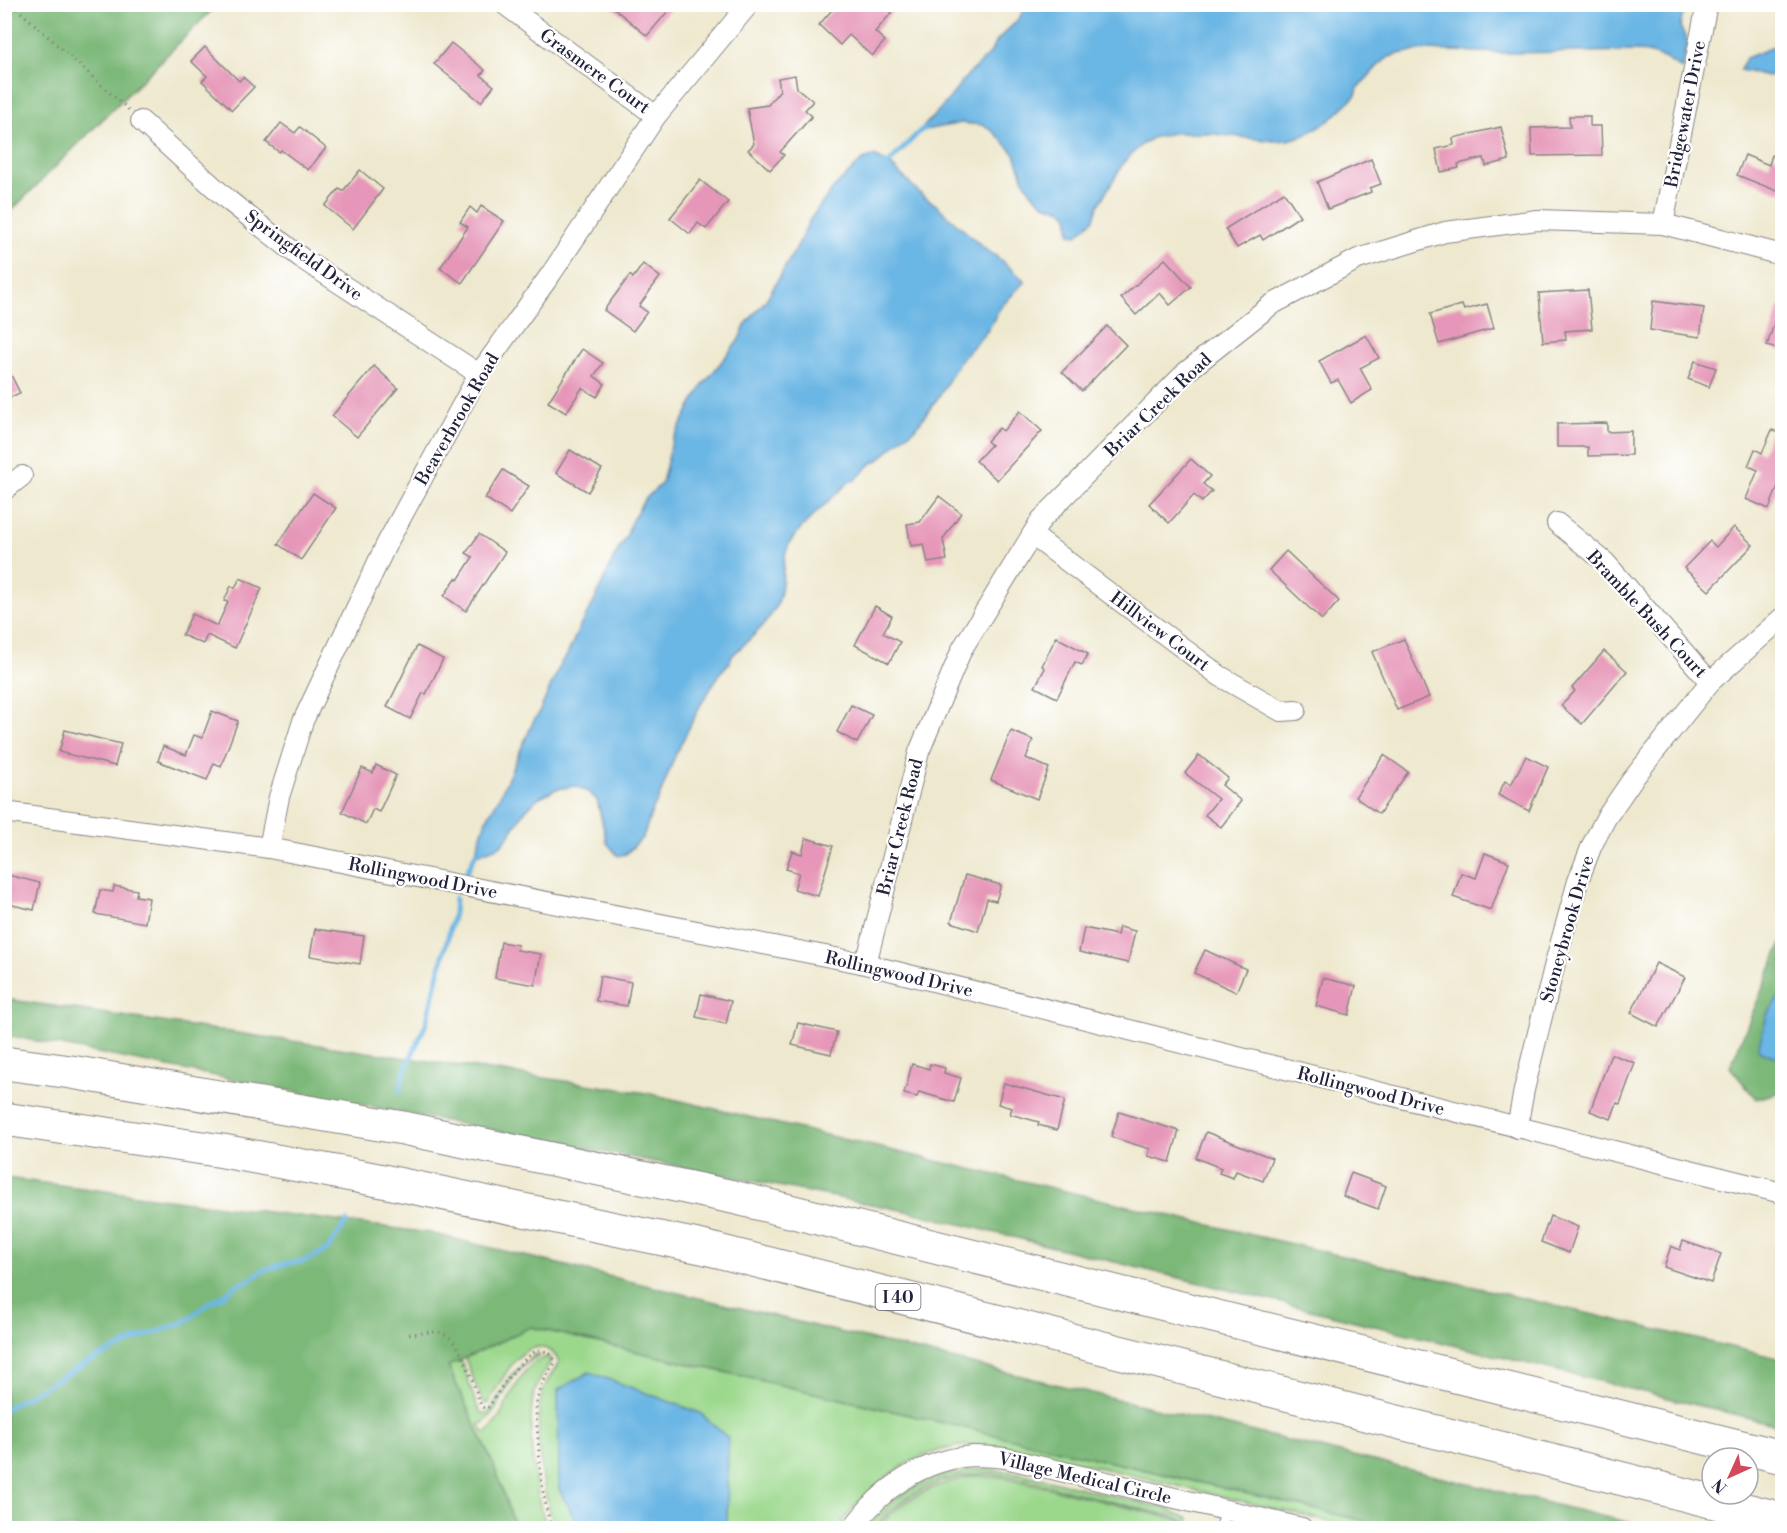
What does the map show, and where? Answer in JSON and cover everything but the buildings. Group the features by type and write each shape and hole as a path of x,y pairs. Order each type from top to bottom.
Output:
{"highway":[{"path":"4,1063 71,1072 403,1128 733,1197 1782,1458"},
{"name":"I 40","path":"4,1119 246,1155 702,1247 1782,1519"}],"street":[{"name":"Grasmere Court","path":"504,4 656,116"},
{"name":"Beaverbrook Road","path":"269,848 279,797 303,721 386,545 479,374 551,274 656,116 749,4"},
{"name":"Bridgewater Drive","path":"1663,224 1707,4"},
{"name":"Springfield Drive","path":"141,121 228,200 304,260 479,374"},
{"name":"Briar Creek Road","path":"861,963 869,952 919,752 962,649 1041,520 1186,372 1271,305 1358,259 1445,232 1537,220 1663,224 1782,255"},
{"path":"4,490 22,476"},
{"name":"Bramble Bush Court","path":"1557,523 1605,562 1710,682"},
{"name":"Hillview Court","path":"1032,535 1220,676 1281,711 1296,710"},
{"name":"Stoneybrook Drive","path":"1517,1128 1555,963 1578,881 1592,845 1606,818 1632,780 1710,682 1782,618"},
{"name":"Rollingwood Drive","path":"4,812 269,848 861,963 1782,1193"},
{"name":"Village Medical Circle","path":"853,1528 881,1496 915,1472 937,1463 974,1456 1005,1458 1223,1519 1302,1528"}],"path":[{"path":"12,4 141,121"},
{"path":"409,1334 444,1333 455,1343 481,1406 485,1408 489,1407 513,1370 537,1350 546,1351 554,1357 555,1363 540,1390 537,1402 540,1474 545,1508 552,1528"}],"green space":[{"path":"4,5 217,5 5,217"},
{"path":"1782,942 1782,1092 1756,1099 1730,1067"},
{"path":"5,999 647,1093 1782,1359 1782,1426 911,1212 5,1035"},
{"path":"5,1178 430,1233 1651,1528 1395,1528 531,1327 448,1366 494,1466 515,1528 5,1528"},
{"path":"530,1327 1395,1528 1355,1528 1022,1449 984,1444 931,1453 895,1471 864,1496 839,1528 555,1528 540,1460 539,1422 543,1391 559,1363 557,1358 547,1349 537,1347 528,1350 511,1366 487,1404 481,1398 465,1358"},
{"path":"535,1354 540,1355 517,1373 493,1413 479,1425 485,1434 493,1426 529,1367 538,1360 549,1357 551,1361 534,1394 531,1424 533,1462 539,1500 548,1528 515,1528 494,1466 448,1366 461,1360 477,1406 480,1412 485,1414 491,1410 511,1375"},
{"path":"988,1469 1019,1473 1167,1509 1189,1519 1188,1524 1176,1517 1027,1480 984,1474 966,1475 931,1485 900,1503 874,1528 868,1528 892,1502 921,1484 953,1473"},
{"path":"974,1476 1003,1477 1029,1483 1179,1520 1189,1528 877,1528 898,1508 921,1493 933,1487"}],"water":[{"path":"1025,5 1685,5 1680,27 1688,42 1682,69 1664,58 1641,51 1506,53 1425,50 1389,57 1358,88 1356,95 1330,120 1305,135 1275,141 1205,133 1173,133 1152,138 1141,145 1124,162 1098,206 1094,219 1077,235 1070,234 1068,214 1044,204 1030,191 1015,154 994,132 983,125 961,123 920,131 961,82 991,52 998,39 1019,18"},
{"path":"1782,43 1782,70 1768,76 1740,70 1746,58"},
{"path":"874,156 889,163 924,197 1025,281 1000,308 988,330 959,362 940,395 915,429 879,460 872,463 855,480 849,482 812,516 793,538 786,551 777,605 760,629 732,656 701,704 675,756 643,837 626,854 618,856 607,843 597,800 576,786 556,789 538,798 525,811 500,846 474,856 486,820 499,798 562,661 593,604 614,557 627,535 631,522 644,500 662,483 672,441 703,385 738,341 746,324 766,300 798,245 809,221 831,191 861,161"},
{"path":"1782,993 1782,1056 1778,1057 1760,1052 1758,1048 1767,1015"},
{"path":"589,1372 700,1413 728,1438 727,1528 580,1528 559,1489 558,1390"}],"waterway":[{"path":"885,167 920,131 926,128"},
{"path":"466,873 477,851"},
{"path":"400,1091 404,1072 426,1024 454,913 455,898"},
{"path":"4,1409 92,1360 140,1338 184,1322 235,1286 248,1281 264,1270 304,1261 327,1250 347,1222"}]}
